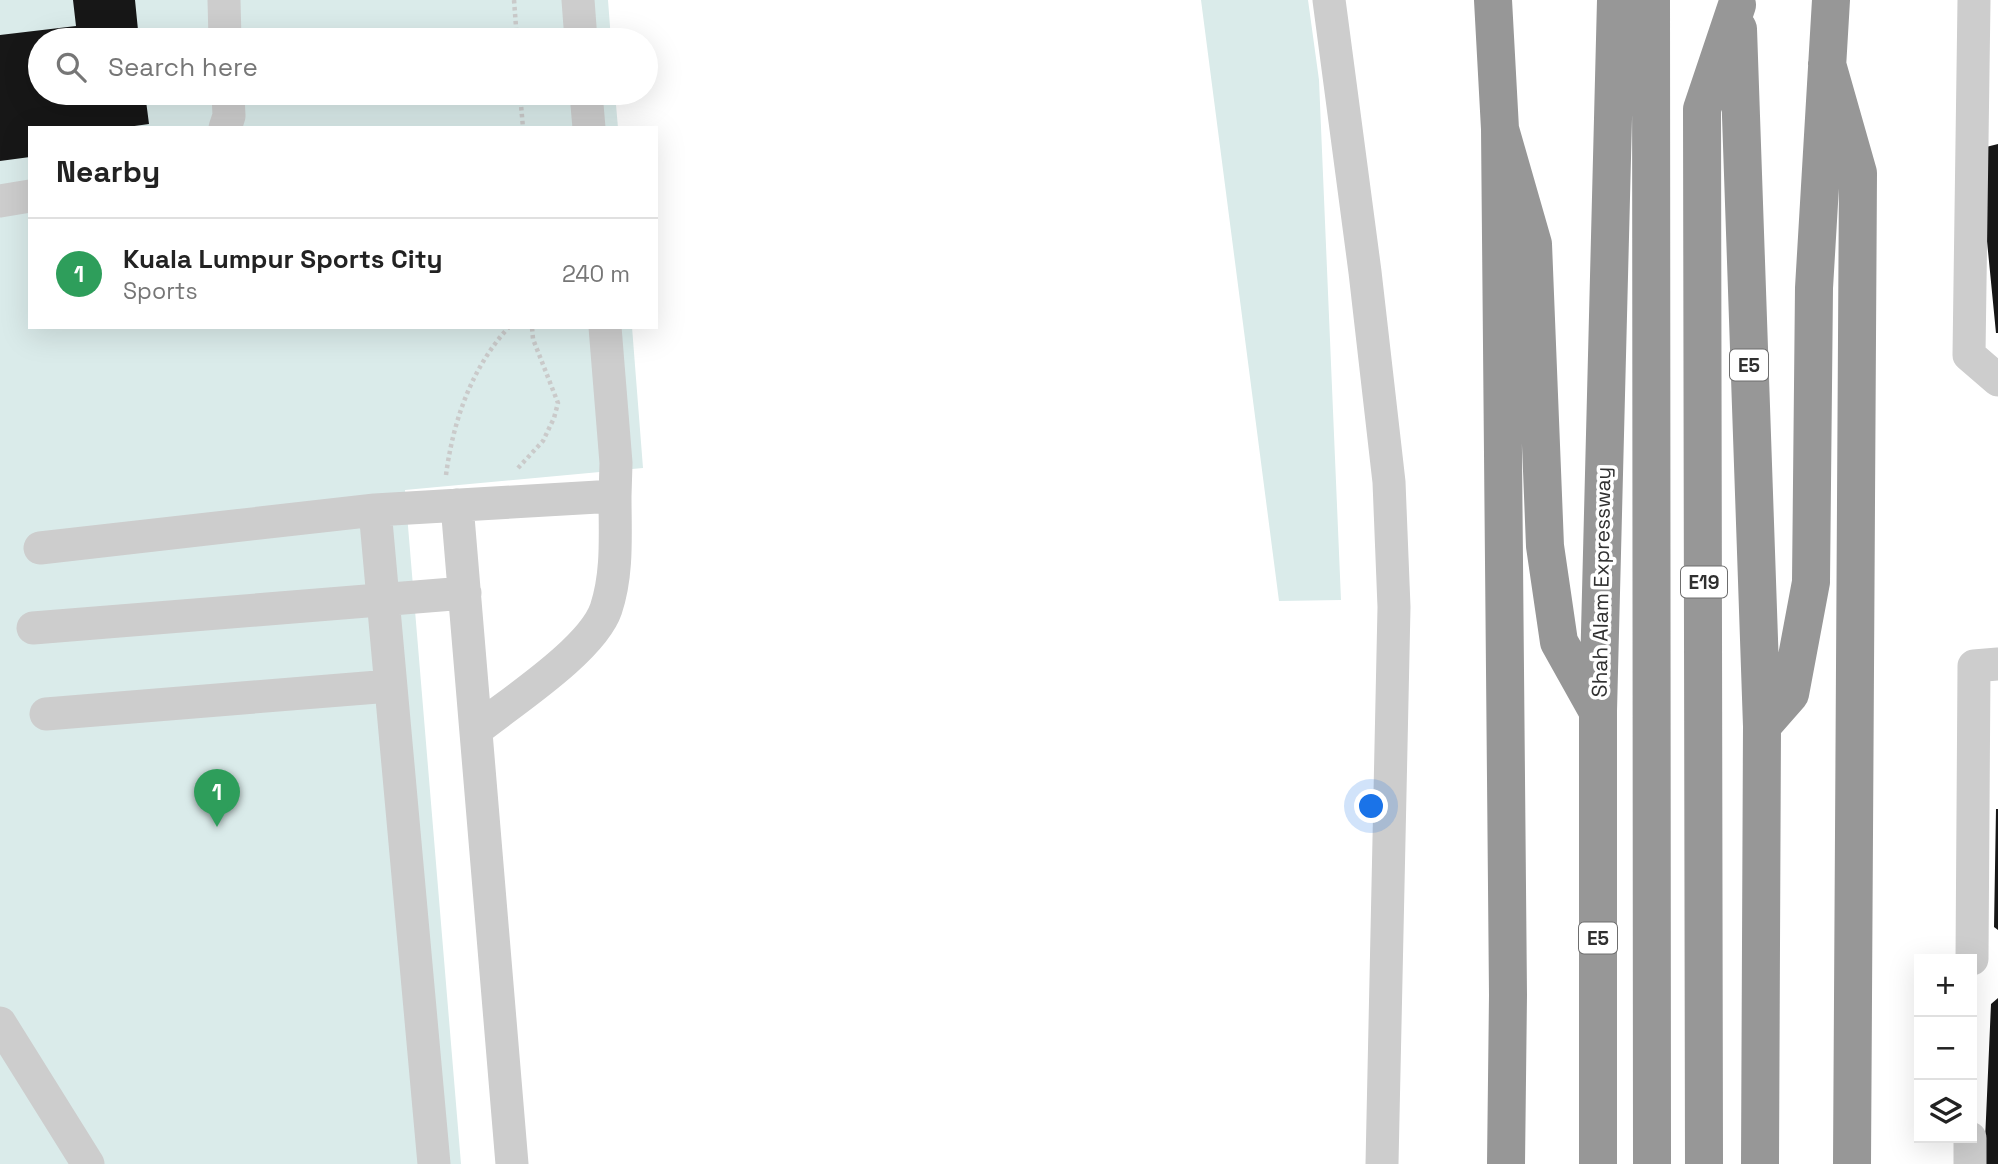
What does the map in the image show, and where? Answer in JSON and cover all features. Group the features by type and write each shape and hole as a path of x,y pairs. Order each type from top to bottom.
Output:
{"highway":[{"path":"1493,0 1500,129 1508,995 1506,1164"},
{"name":"Shah Alam Expressway","path":"1598,1164 1598,711 1616,0"},
{"name":"E19","path":"1651,0 1652,1164"},
{"path":"1762,726 1790,694 1811,582 1814,288 1831,0"},
{"name":"E19","path":"1704,1164 1702,109 1737,2"},
{"name":"E5","path":"1737,2 1762,726 1760,1164"},
{"path":"1826,64 1858,173 1852,1164"},
{"path":"1500,129 1532,244 1545,546 1559,642 1598,711"}],"lane":[{"path":"224,0 225,28"},
{"path":"578,0 580,28"},
{"path":"1329,0 1365,272 1389,496 1394,607 1382,1164"},
{"path":"1974,0 1969,355 1998,380"},
{"path":"226,126 229,105"},
{"path":"587,105 589,126"},
{"path":"0,201 28,196"},
{"path":"476,730 580,648 605,612 613,578 615,496 614,438 605,329"},
{"path":"452,491 465,593 512,1164"},
{"path":"40,548 374,510 452,491 615,496"},
{"path":"374,510 434,1164"},
{"path":"33,628 465,593"},
{"path":"1972,954 1974,666 1998,664"},
{"path":"47,714 390,686"},
{"path":"0,1023 88,1164"},
{"path":"1970,1143 1970,1164"}],"path":[{"path":"514,0 516,28"},
{"path":"521,105 523,126"},
{"path":"452,491 451,439 469,388 507,329"},
{"path":"512,472 522,466 543,441 558,403 542,365 532,329"}],"shaded area":[{"path":"0,0 608,0 610,28 28,28 28,105 616,105 618,126 28,126 28,329 632,329 643,468 405,490 461,1164 0,1164"},
{"path":"1201,0 1308,0 1319,80 1341,600 1279,601"}],"building":[{"path":"73,0 135,0 138,28 59,28 76,26"},
{"path":"28,32 28,105 147,105 149,124 28,126 28,157 0,161 0,35"},
{"path":"1998,144 1998,333 1996,333 1978,149"},
{"path":"1998,809 1998,930 1994,927"},
{"path":"1998,998 1998,1164 1984,1164 1991,1004"}],"place":[{"name":"Kuala Lumpur Sports City","path":"217,827"}]}
